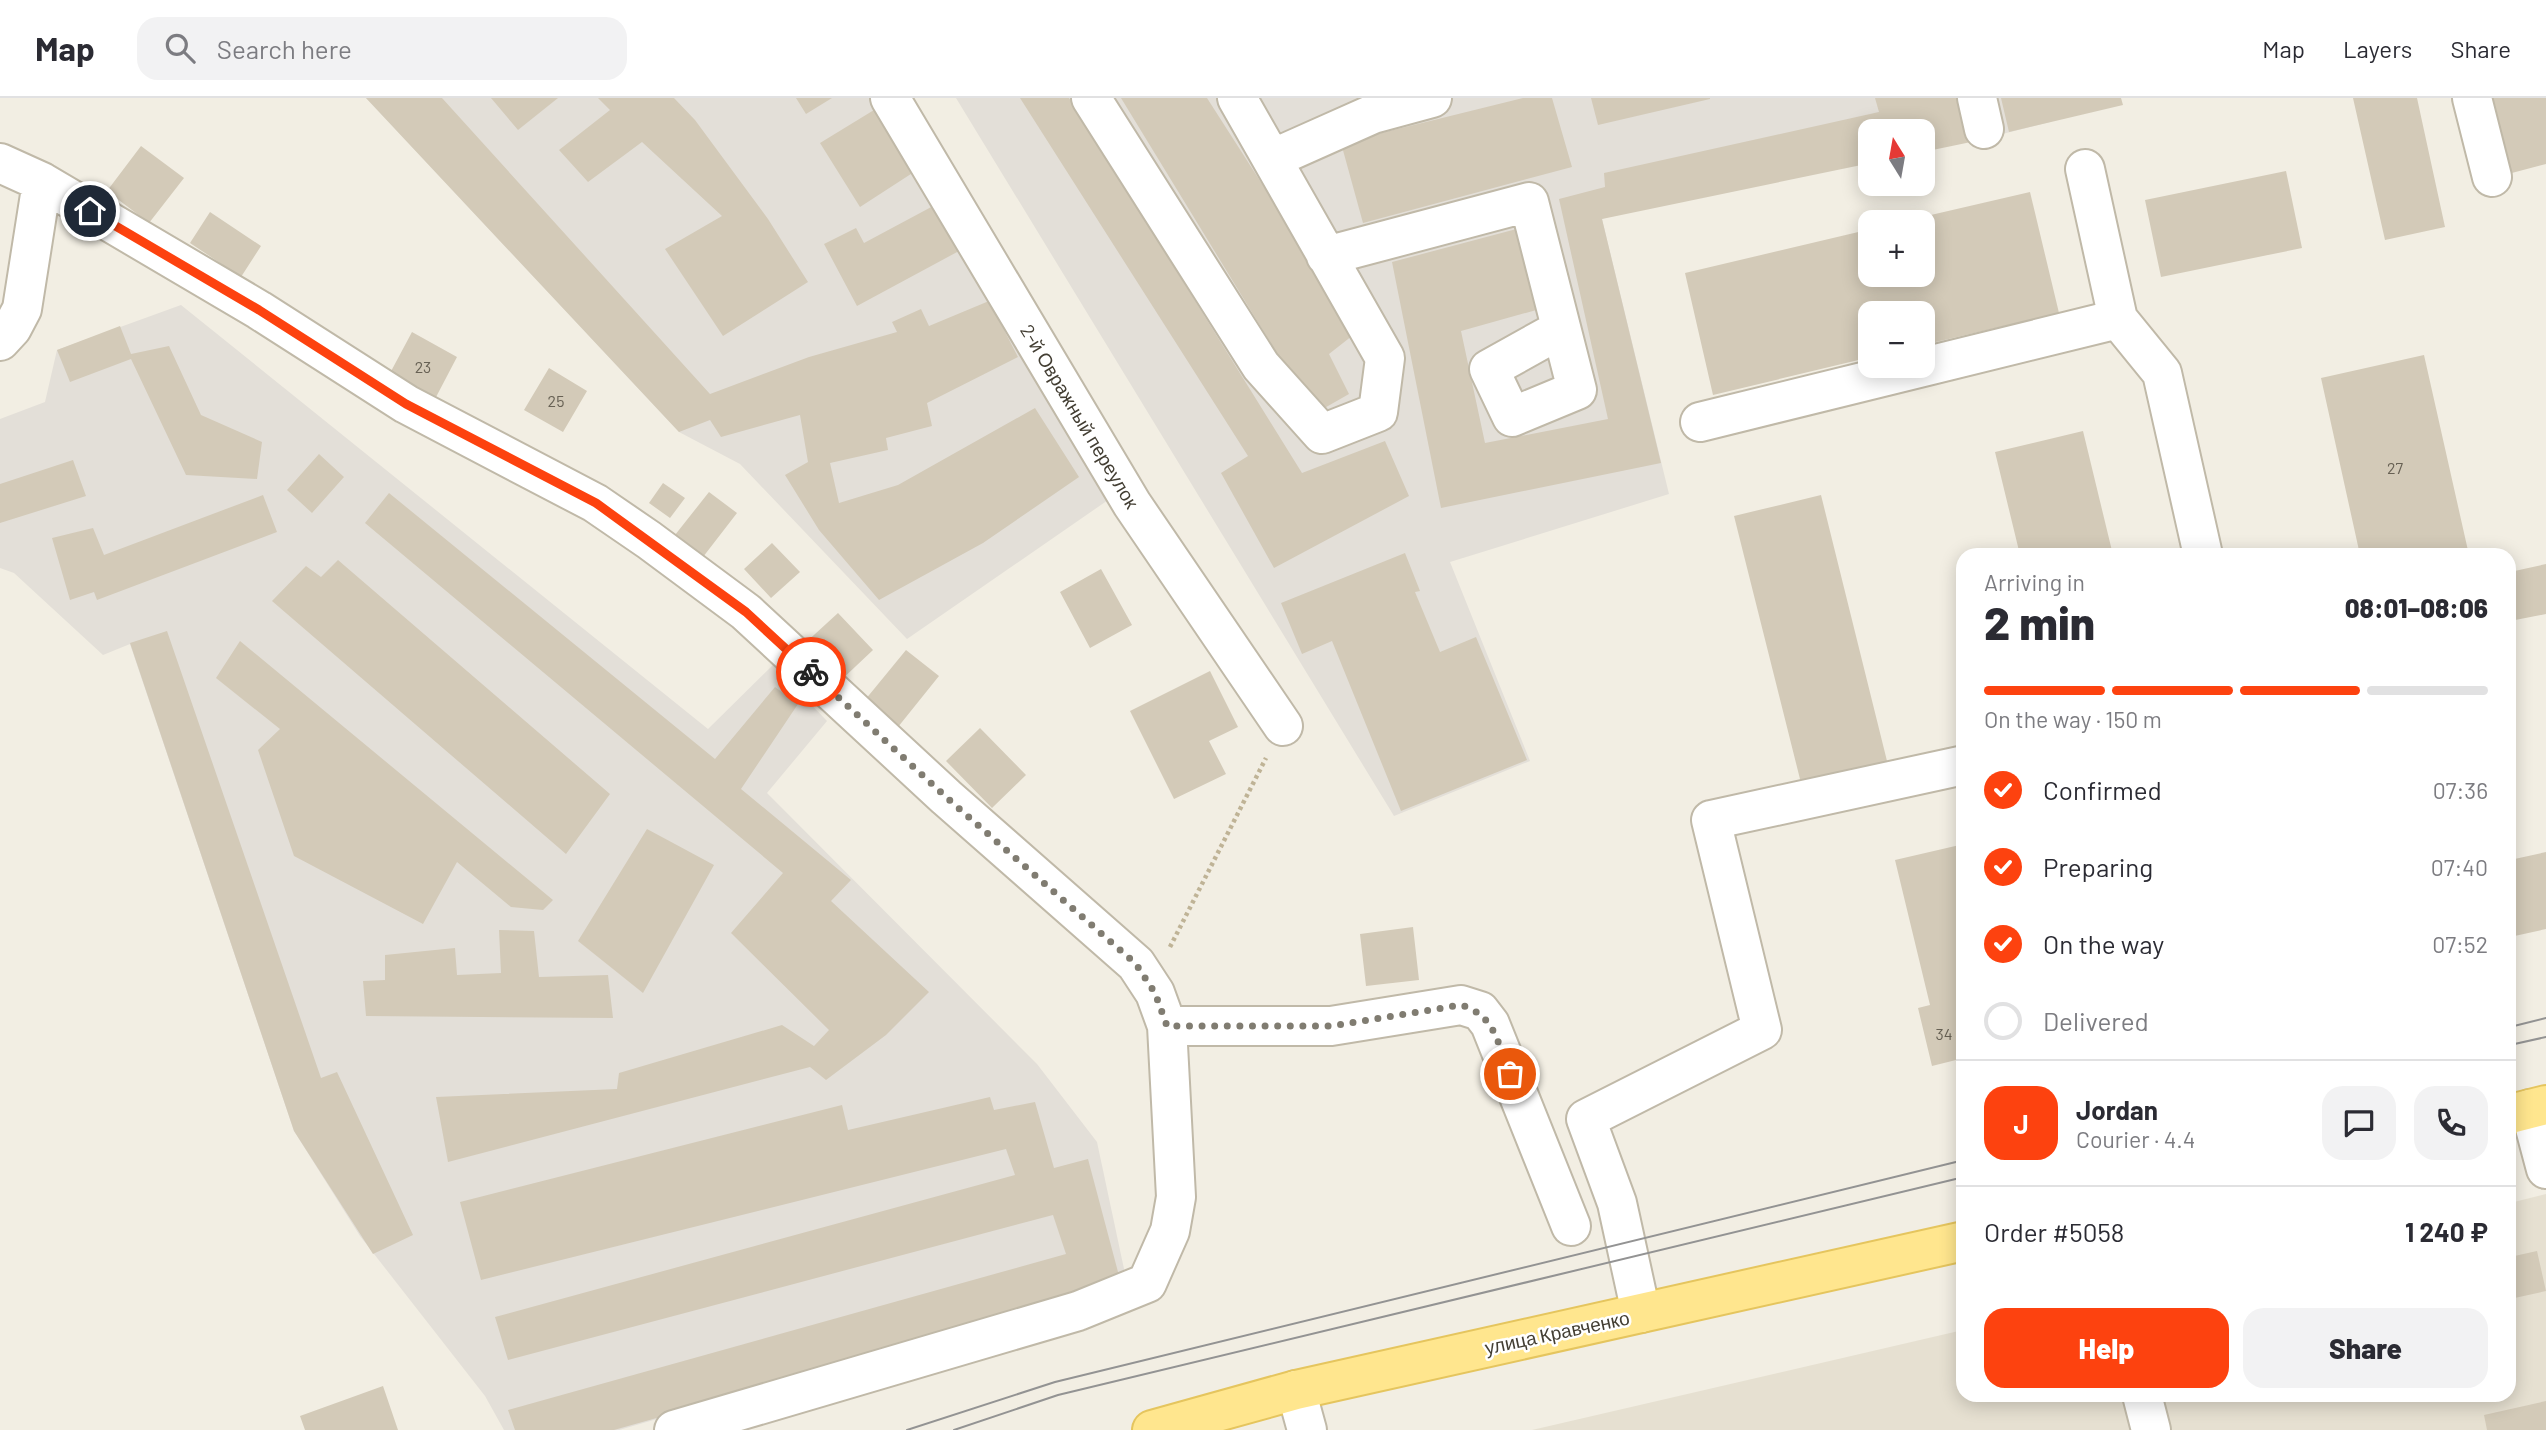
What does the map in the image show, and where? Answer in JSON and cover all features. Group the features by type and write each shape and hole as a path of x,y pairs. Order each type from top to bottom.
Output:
{"main road":[{"name":"улица Кравченко","path":"1152,1430 1296,1390 1956,1243"}],"street":[{"name":"2-й Овражный переулок","path":"890,98 1132,504 1283,726"},
{"path":"1091,98 1261,366 1322,434 1378,412 1385,358 1237,98"},
{"path":"1272,159 1373,114 1432,98"},
{"path":"2472,98 2492,177"},
{"path":"0,163 42,182 259,310 406,404 596,503 649,540 746,612 946,797 1136,964 1149,985 1167,1026 1176,1197 1170,1231 1147,1283 1078,1311 674,1430"},
{"path":"2085,169 2119,319 2162,373 2201,548"},
{"path":"0,341 12,328 22,309 42,182"},
{"path":"1326,256 1529,202 1561,328"},
{"path":"1700,422 2119,319"},
{"path":"1641,1313 1617,1203 1586,1119 1762,1030 1711,820 1956,767"},
{"path":"1167,1026 1331,1026 1440,1007 1461,1005 1480,1011 1490,1024 1571,1226"},
{"path":"2529,1109 2546,1169"},
{"path":"1296,1390 1307,1430"},
{"path":"2144,1402 2151,1430"}],"path":[{"path":"1149,985 1283,726"}],"shaded area":[{"path":"366,98 872,98 1111,498 907,639 740,464 679,432"},
{"path":"956,98 2044,98 2050,122 1971,142 1936,134 1936,119 1858,119 1858,135 1602,219 1669,494 1450,562 1530,761 1394,816"},
{"path":"181,305 708,729 773,665 827,721 767,793 1037,1064 1097,1142 1127,1283 619,1430 504,1430 485,1396 360,1236 294,1131 130,644 103,655 14,573 0,568 0,419 45,402 57,350"},
{"path":"2546,1194 2546,1430 1532,1430 1956,1332 1956,1402 2516,1402 2516,1202"}],"building":[{"path":"366,98 442,98 710,394 809,357 897,332 892,322 921,309 929,326 989,301 1018,357 927,403 932,426 886,438 888,450 830,463 839,503 898,485 1035,408 1079,477 983,543 879,600 819,530 785,475 808,462 800,415 721,437 710,420 679,432"},
{"path":"491,98 558,98 518,130"},
{"path":"598,98 674,98 695,120 768,219 808,282 723,336 665,249 722,216 642,142 588,182 559,150 610,110"},
{"path":"796,98 832,98 806,114"},
{"path":"1020,98 1069,98 1302,473 1385,441 1409,496 1274,568 1221,473 1248,456"},
{"path":"1121,98 1207,98 1357,332 1329,354 1349,394 1314,414"},
{"path":"1523,98 1552,98 1572,167 1363,223 1341,143"},
{"path":"1591,98 1710,98 1710,99 1598,125"},
{"path":"1875,98 1961,98 1971,142 1936,149 1936,119 1858,119 1858,166 1602,219 1661,463 1441,508 1392,262 1528,226 1547,307 1461,331 1485,443 1608,419 1559,199 1605,187 1604,173 1879,112"},
{"path":"2001,98 2121,98 2123,105 2009,132"},
{"path":"2353,98 2417,98 2445,227 2385,240"},
{"path":"2488,98 2546,98 2546,164 2508,174"},
{"path":"874,110 914,172 860,207 820,143"},
{"path":"141,146 184,178 149,223 107,191"},
{"path":"2286,171 2302,248 2161,277 2145,200"},
{"path":"2030,192 2059,313 1935,342 1935,301 1858,301 1858,360 1713,395 1685,273 1858,232 1858,287 1935,287 1935,214"},
{"path":"935,205 959,251 857,306 824,244 856,228 864,243"},
{"path":"210,212 261,246 241,277 190,243"},
{"path":"120,326 131,354 169,346 201,415 262,442 257,479 186,475 131,359 70,382 57,350"},
{"path":"412,332 457,357 435,399 389,375"},
{"path":"2424,355 2467,548 2358,548 2321,378"},
{"path":"549,368 587,391 563,432 524,410"},
{"path":"2083,431 2111,548 2018,548 1995,452"},
{"path":"319,454 344,477 312,513 287,490"},
{"path":"73,460 86,496 0,523 0,484"},
{"path":"663,483 685,498 670,518 649,503"},
{"path":"709,492 737,513 703,557 675,535"},
{"path":"389,493 715,759 775,687 798,704 741,789 851,880 831,901 929,992 886,1035 826,1080 810,1067 448,1162 436,1097 617,1089 619,1073 782,1025 814,1046 829,1030 731,933 783,873 365,523"},
{"path":"263,495 277,532 97,600 94,592 70,600 52,538 93,528 104,555"},
{"path":"1821,495 1888,765 1802,787 1734,516"},
{"path":"772,543 800,572 771,598 744,569"},
{"path":"1405,553 1420,591 1415,592 1440,652 1476,637 1527,760 1401,811 1332,641 1302,654 1281,603"},
{"path":"338,560 610,794 566,854 272,601 306,566 321,577"},
{"path":"2546,564 2546,614 2516,620 2516,571"},
{"path":"1101,569 1132,625 1090,648 1060,592"},
{"path":"838,613 873,650 838,683 803,645"},
{"path":"167,631 321,1078 337,1072 413,1235 373,1254 294,1131 130,643"},
{"path":"240,641 553,900 543,910 511,907 457,862 423,924 294,856 258,750 280,729 216,678"},
{"path":"906,650 939,676 898,727 865,700"},
{"path":"1210,671 1238,727 1209,741 1226,774 1174,799 1130,711"},
{"path":"980,728 1026,775 992,808 946,761"},
{"path":"647,829 714,865 643,993 578,941"},
{"path":"1956,846 1956,1060 1932,1066 1918,1008 1930,1005 1895,860"},
{"path":"2546,852 2546,929 2516,936 2516,859"},
{"path":"1413,927 1419,980 1366,986 1360,934"},
{"path":"499,930 534,931 539,977 608,975 613,1018 366,1016 363,981 385,980 385,955 455,948 457,975 501,973"},
{"path":"990,1097 994,1110 1035,1102 1054,1168 1088,1159 1122,1287 614,1430 515,1430 508,1410 1066,1254 1053,1215 508,1360 495,1317 1015,1175 1006,1149 481,1280 460,1202 842,1105 848,1130"},
{"path":"2537,1251 2546,1291 2516,1298 2516,1256"},
{"path":"383,1386 398,1430 305,1430 300,1416"},
{"path":"2546,1401 2546,1430 2487,1430 2484,1415"}],"tram line":[{"path":"2516,1026 2546,1018"},
{"path":"2516,1044 2546,1037"},
{"path":"907,1430 1055,1382 1956,1162"},
{"path":"954,1430 1058,1395 1956,1179"}],"way so far":[{"path":"811,672 946,797 1136,964 1155,993 1167,1026 1331,1026 1461,1005 1480,1011 1490,1024 1510,1074"}],"route":[{"path":"90,211 259,310 406,404 596,503 746,612 811,672"}]}
